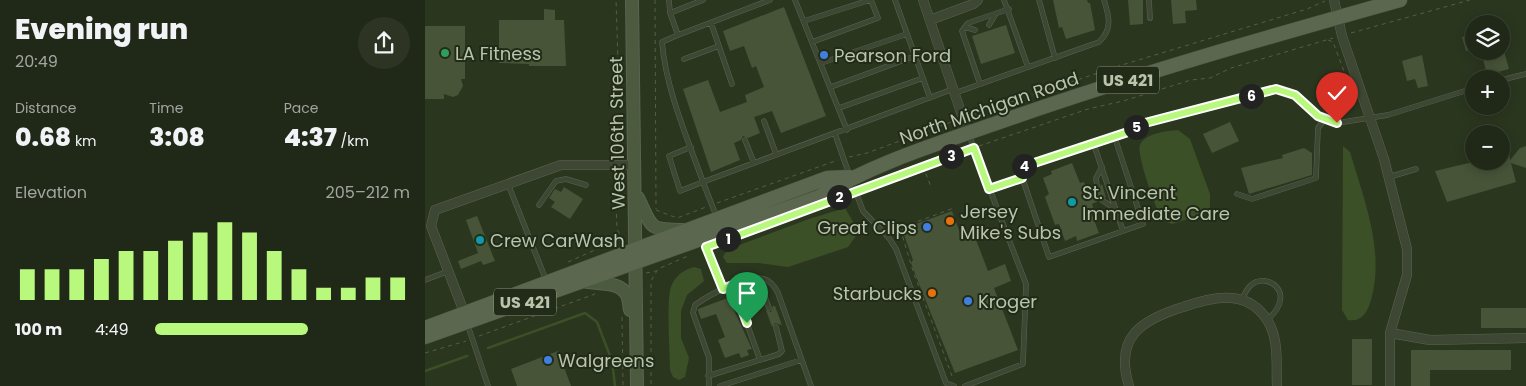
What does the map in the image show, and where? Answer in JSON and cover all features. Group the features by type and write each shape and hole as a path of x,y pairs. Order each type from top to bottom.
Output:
{"main road":[{"name":"North Michigan Road","path":"425,337 547,282 635,255 703,238 819,197 850,177 969,133 1141,75 1400,0"},
{"name":"North Michigan Road","path":"425,328 465,318 583,281 688,230 827,178 850,177"}],"street":[{"name":"West 106th Street","path":"632,0 637,386"},
{"path":"923,0 969,133"},
{"path":"930,20 973,4 977,0"},
{"path":"1333,0 1337,18 1389,178 1408,258 1407,275 1390,333 1390,386"},
{"path":"465,318 449,272 429,233 431,226 429,214 435,210 561,164 635,165"},
{"path":"635,192 647,220 651,224 660,229 688,230"},
{"path":"583,281 597,285 611,284 619,287 628,296 629,308 636,320"},
{"path":"1129,386 1125,365 1128,345 1135,332 1149,319 1211,298 1230,297 1241,300 1259,310 1268,322 1276,346 1277,386"},
{"path":"1390,333 1430,340 1526,338"}],"lane":[{"path":"669,0 670,13 678,35"},
{"path":"670,13 703,0"},
{"path":"717,219 675,102 663,58 662,42 770,0"},
{"path":"795,0 847,130"},
{"path":"804,21 871,0 878,18 812,42"},
{"path":"895,0 930,98"},
{"path":"1004,0 1028,67"},
{"path":"1039,0 1055,58"},
{"path":"691,147 669,156 680,191 930,98 980,84 1099,42 1104,38 1110,18 1104,0"},
{"path":"1149,0 1150,18"},
{"path":"980,84 963,32 968,23 1009,10"},
{"path":"989,24 995,15"},
{"path":"711,23 732,84"},
{"path":"965,27 975,30"},
{"path":"821,63 907,34"},
{"path":"684,59 719,46"},
{"path":"831,87 915,56"},
{"path":"1510,78 1526,74"},
{"path":"839,108 923,78"},
{"path":"1114,135 1143,224 1049,257 1019,168 1114,135 1128,132 1141,124 1276,89 1295,95 1324,120 1341,123 1388,114 1465,91"},
{"path":"1237,194 1252,199 1316,178 1318,128 1324,120"},
{"path":"764,121 776,154"},
{"path":"965,386 1023,364 1025,284 969,133"},
{"path":"835,134 863,211 889,238 896,249 947,383 954,386"},
{"path":"745,140 754,162"},
{"path":"1093,142 1123,231"},
{"path":"1097,186 1096,178 1102,167"},
{"path":"1389,178 1416,169"},
{"path":"989,189 1022,178"},
{"path":"539,205 556,181 566,179 586,185"},
{"path":"508,183 547,282"},
{"path":"1102,200 1116,209"},
{"path":"703,238 723,289"},
{"path":"425,280 449,272"},
{"path":"758,279 769,308"},
{"path":"709,386 709,358 693,313 695,305 723,289 758,279 770,283 778,293 811,386"},
{"path":"1241,300 1247,289 1254,283 1265,281 1274,284 1280,292 1281,303 1276,313 1268,322"},
{"path":"733,285 760,360"},
{"path":"465,318 488,386"},
{"path":"708,376 782,351 776,327"},
{"path":"720,386 801,360"}],"path":[{"path":"616,0 618,61 614,88 615,165 617,229 620,240"},
{"path":"655,0 656,210 677,218 828,162 867,153 955,121"},
{"path":"1357,31 1470,0"},
{"path":"972,115 1122,65 1307,9 1322,2"},
{"path":"855,191 1088,109 1123,102 1191,80 1210,78 1231,68 1327,40 1333,42 1349,85"},
{"path":"923,166 931,187"},
{"path":"952,376 913,271 900,228 954,208"},
{"path":"651,384 651,281 658,269 689,256"},
{"path":"425,353 472,339 598,293"},
{"path":"622,316 623,386"}],"shaded area":[{"path":"1178,130 1190,139 1210,194 1210,210 1172,224 1162,218 1155,205 1141,159 1140,145 1151,135"},
{"path":"1343,146 1350,152 1366,207 1371,225 1376,263 1371,300 1366,313 1357,320 1348,320 1342,310"},
{"path":"845,208 856,227 856,236 848,247 788,267 759,263 727,263 723,257 725,253 734,247 809,219"},
{"path":"694,267 701,269 704,281 687,295 681,311 681,338 689,358 685,377 679,380 673,377 670,370 668,315 670,294 671,287 677,277"}],"building":[{"path":"1053,0 1087,0 1090,3 1095,30 1066,39 1062,27 1059,28"},
{"path":"1128,0 1143,0 1143,24 1130,25"},
{"path":"1171,0 1196,0 1197,10 1185,11 1186,23 1173,24"},
{"path":"784,7 826,116 781,133 772,111 754,117 760,133 748,138 743,136 741,140 734,143 740,160 711,172 683,89 708,80 720,112 747,102 745,95 764,87 756,66 752,68 744,46 730,51 723,31"},
{"path":"544,9 555,10 555,20 564,20 566,66 529,66 529,64 499,63 499,20 544,20"},
{"path":"1006,25 1015,53 981,64 972,36"},
{"name":"LA Fitness","path":"425,26 465,26 465,79 461,79 463,86 458,95 453,97 444,94 444,99 425,99"},
{"path":"1465,36 1465,48 1462,37"},
{"path":"1422,55 1428,86 1418,88 1415,79 1407,81 1402,61"},
{"path":"1483,60 1506,60 1509,69 1505,70 1486,70"},
{"path":"1230,122 1239,141 1212,153 1203,134"},
{"path":"1526,146 1526,168 1511,163 1516,182 1447,202 1435,171 1465,164 1465,170 1510,170 1510,160 1520,148"},
{"path":"1304,148 1312,153 1312,175 1249,194 1241,168 1283,158 1282,155"},
{"name":"St. Vincent Immediate Care","path":"1072,163 1080,183 1084,182 1087,189 1093,187 1097,190 1102,184 1106,198 1101,196 1098,201 1092,204 1094,211 1091,212 1099,233 1077,241 1076,236 1065,241 1059,224 1055,225 1045,197 1049,194 1043,178 1052,174 1051,171"},
{"path":"564,187 583,199 570,219 551,207 555,202 549,198 555,189 561,192"},
{"path":"952,211 963,241 975,237 988,271 1005,264 1011,281 994,288 1018,350 955,373 915,274 911,263 913,260 902,229"},
{"name":"Crew CarWash","path":"477,216 495,261 483,265 481,261 461,269 458,261 478,253 466,220"},
{"path":"733,296 736,306 733,308 752,349 747,350 749,355 741,358 739,353 725,358 718,340 725,337 716,314 701,319 698,309"},
{"path":"773,306 775,306 782,325 775,323 772,327 766,310 771,312"},
{"path":"1481,308 1526,308 1526,328 1481,328"},
{"path":"1352,339 1372,339 1372,385 1352,385"},
{"path":"1411,350 1511,350 1511,370 1430,370 1430,386 1411,386"},
{"name":"Walgreens","path":"558,351 571,386 517,386 511,369"}],"waterway":[{"path":"488,348 585,313 597,322 612,361 615,386"},
{"path":"425,371 467,356"}],"place":[{"name":"LA Fitness","path":"445,53"},
{"name":"Pearson Ford","path":"824,55"},
{"name":"St. Vincent Immediate Care","path":"1072,202"},
{"name":"Jersey Mike's Subs","path":"950,221"},
{"name":"Great Clips","path":"927,227"},
{"name":"Crew CarWash","path":"480,240"},
{"name":"Starbucks","path":"932,293"},
{"name":"Kroger","path":"968,301"},
{"name":"Walgreens","path":"548,360"}],"route":[{"path":"747,323 733,285 723,289 706,247 974,148 989,189 1022,178 1019,168 1114,135 1128,132 1141,124 1224,104 1264,91 1276,89 1288,91 1324,120 1337,123"}]}
